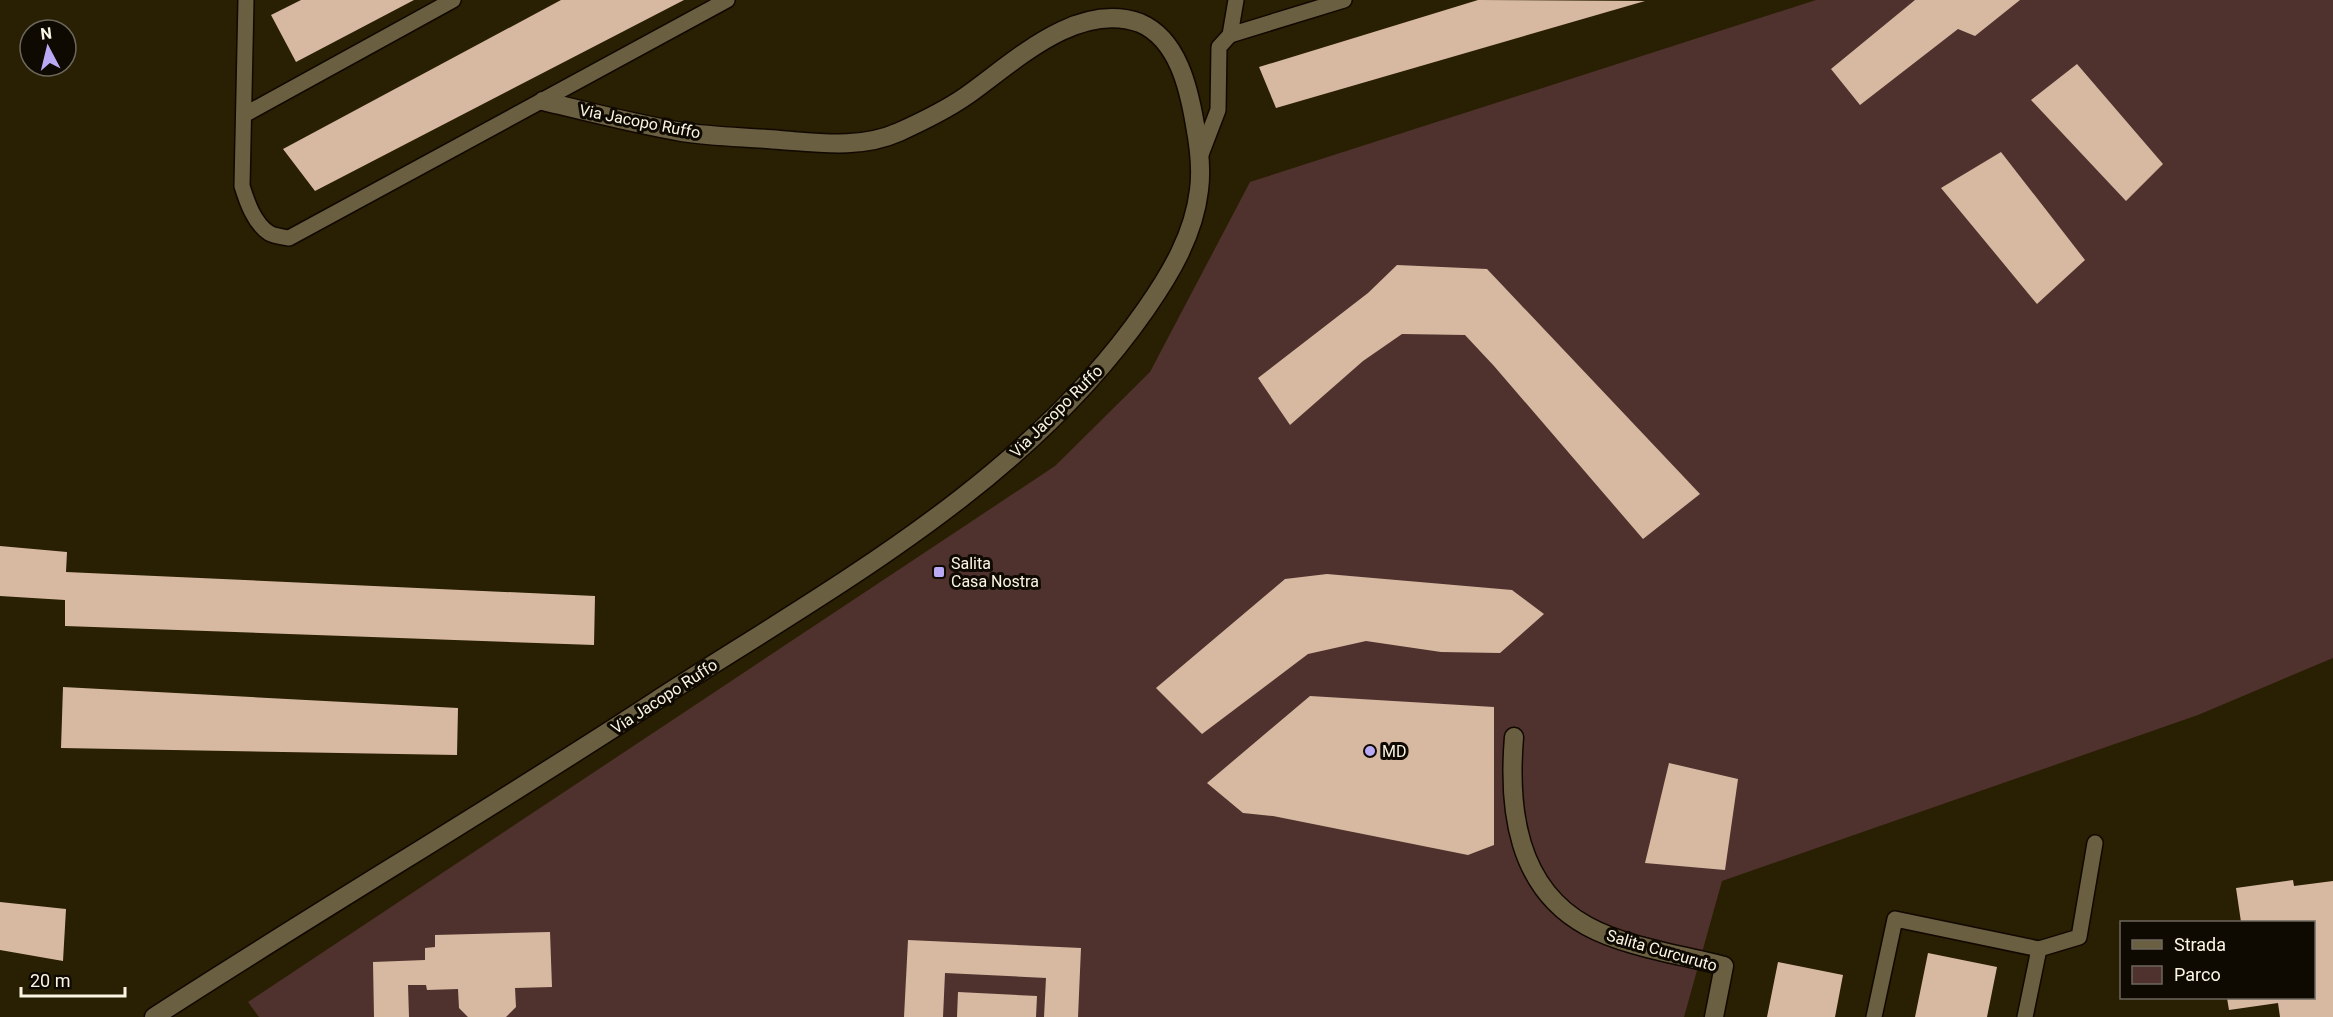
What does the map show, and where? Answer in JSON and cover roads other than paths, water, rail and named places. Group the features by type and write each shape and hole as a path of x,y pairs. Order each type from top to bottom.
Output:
{"street":[{"name":"Via Jacopo Ruffo","path":"154,1017 611,731 879,558 937,518 986,480 1079,392 1122,343 1153,299 1181,253 1192,223 1199,191 1200,157 1195,119 1182,73 1172,51 1161,37 1139,23 1118,19 1096,18 1073,24 1051,35 1024,52 962,99 900,132 876,141 830,143 690,133 543,101"},
{"name":"Salita Curcuruto","path":"1514,737 1511,770 1514,811 1528,863 1543,888 1564,912 1589,927 1622,940 1724,966 1714,1017"}],"lane":[{"path":"246,0 242,186 257,219 270,234 289,238 727,0"},
{"path":"244,115 453,0"},
{"path":"1230,35 1236,0"},
{"path":"1200,157 1218,110 1219,47 1230,35 1344,0"},
{"path":"1874,1017 1894,919 2039,949 2079,937 2095,843"},
{"path":"2025,1017 2039,949"}],"place":[{"name":"Salita Casa Nostra","path":"939,572"},
{"name":"MD","path":"1370,751"}]}
